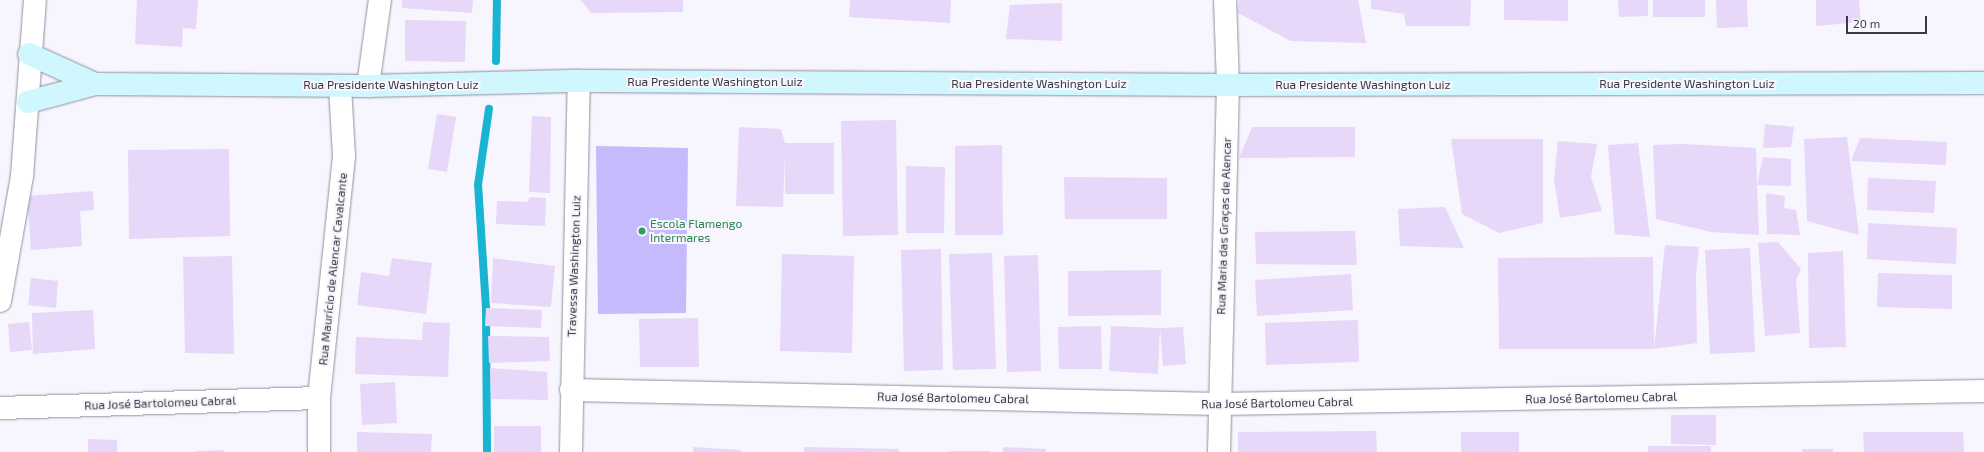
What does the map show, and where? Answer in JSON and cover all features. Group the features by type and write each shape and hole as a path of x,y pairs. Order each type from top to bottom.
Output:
{"main road":[{"name":"Rua Presidente Washington Luiz","path":"29,54 95,84"},
{"name":"Rua Presidente Washington Luiz","path":"28,102 95,84 368,86 579,81 1228,85 1984,83"}],"street":[{"path":"0,301 22,176 28,102 29,54 35,0"},
{"path":"368,86 380,0"},
{"name":"Rua Maria das Graças de Alencar","path":"1219,452 1228,85 1225,0"},
{"name":"Travessa Washington Luiz","path":"571,452 571,390 579,81"},
{"name":"Rua Maurício de Alencar Cavalcante","path":"319,452 319,398 344,156 340,86"},
{"name":"Rua José Bartolomeu Cabral","path":"571,390 1219,404 1984,391"},
{"name":"Rua José Bartolomeu Cabral","path":"0,408 319,398"}],"shaded area":[{"name":"Escola Flamengo Intermares","path":"596,146 688,148 686,313 598,314"}],"building":[{"path":"137,0 198,0 196,29 183,28 182,47 135,44"},
{"path":"402,0 473,0 472,13 402,8"},
{"path":"581,0 683,0 683,12 591,13"},
{"path":"850,0 951,0 950,23 849,17"},
{"path":"1239,0 1358,0 1366,43 1291,41 1238,13"},
{"path":"1371,0 1471,0 1470,26 1406,26 1404,14 1371,9"},
{"path":"1504,0 1568,0 1568,21 1504,20"},
{"path":"1618,0 1648,0 1648,16 1619,17"},
{"path":"1653,0 1705,0 1705,17 1653,17"},
{"path":"1716,0 1747,0 1748,27 1717,28"},
{"path":"1816,0 1859,0 1861,22 1816,26"},
{"path":"1062,3 1062,41 1006,39 1010,5"},
{"path":"405,20 466,21 465,62 405,61"},
{"path":"437,114 456,117 447,172 428,169"},
{"path":"532,116 551,117 550,193 529,192"},
{"path":"896,120 898,235 843,236 841,121"},
{"path":"1765,124 1794,127 1791,147 1763,148"},
{"path":"739,127 781,129 785,143 834,143 834,194 785,194 785,154 783,207 736,206"},
{"path":"1252,127 1355,127 1355,157 1239,158"},
{"path":"1847,137 1859,235 1807,221 1804,139"},
{"path":"1860,138 1947,142 1946,165 1851,161"},
{"path":"1451,139 1543,139 1543,223 1499,233 1462,214"},
{"path":"1558,141 1597,144 1591,177 1602,211 1560,218 1554,180"},
{"path":"1638,143 1650,237 1615,234 1608,145"},
{"path":"1683,144 1756,148 1759,235 1711,232 1656,219 1653,145"},
{"path":"1002,145 1003,235 955,235 955,146"},
{"path":"229,149 230,236 129,239 128,150"},
{"path":"1763,157 1791,159 1791,186 1757,185"},
{"path":"906,166 945,167 944,233 906,233"},
{"path":"1064,177 1167,178 1167,219 1065,219"},
{"path":"1868,178 1936,181 1934,213 1867,210"},
{"path":"93,191 94,210 80,211 82,246 31,250 27,196"},
{"path":"1766,193 1785,196 1784,208 1796,210 1800,235 1767,234"},
{"path":"530,197 546,198 545,226 496,224 497,201 527,202"},
{"path":"1445,207 1464,248 1400,246 1398,209"},
{"path":"1868,223 1957,228 1956,264 1867,259"},
{"path":"1355,231 1357,265 1256,264 1255,232"},
{"path":"1778,242 1801,269 1796,280 1800,333 1765,336 1758,243"},
{"path":"1665,245 1699,247 1696,275 1697,343 1654,349"},
{"path":"1750,248 1755,352 1710,354 1705,250"},
{"path":"941,249 943,370 904,371 901,250"},
{"path":"1843,251 1846,347 1809,348 1808,253"},
{"path":"992,253 996,369 953,370 949,254"},
{"path":"782,254 854,256 852,353 780,351"},
{"path":"1038,255 1041,371 1007,372 1004,256"},
{"path":"232,256 234,354 185,353 183,257"},
{"path":"1653,257 1654,349 1499,349 1498,258"},
{"path":"392,258 432,263 426,314 357,305 361,272 389,276"},
{"path":"493,258 555,266 551,307 491,303"},
{"path":"1161,270 1161,315 1068,316 1068,271"},
{"path":"1878,273 1952,275 1952,309 1877,307"},
{"path":"1351,274 1353,310 1257,316 1255,280"},
{"path":"31,278 58,281 56,308 28,305"},
{"path":"486,308 542,310 541,328 485,326"},
{"path":"93,310 95,349 33,354 32,313"},
{"path":"698,318 699,367 640,367 639,319"},
{"path":"1358,320 1359,362 1266,365 1265,323"},
{"path":"29,322 32,350 10,352 8,324"},
{"path":"423,322 450,323 448,377 355,374 356,337 422,340"},
{"path":"1101,326 1102,369 1059,369 1058,327"},
{"path":"1111,326 1160,328 1158,374 1109,371"},
{"path":"1183,327 1186,364 1163,366 1160,328"},
{"path":"488,336 549,337 550,361 489,363"},
{"path":"490,368 547,372 548,400 491,399"},
{"path":"395,382 397,423 362,425 360,384"},
{"path":"1671,415 1716,415 1716,445 1671,444"},
{"path":"494,426 541,426 541,452 494,452"},
{"path":"1376,431 1377,452 1238,452 1238,432"},
{"path":"357,432 432,434 431,452 357,452"},
{"path":"1461,432 1519,432 1519,452 1461,452"},
{"path":"1863,432 1963,432 1964,452 1864,452"},
{"path":"88,439 117,440 117,452 88,452"},
{"path":"1648,446 1711,446 1711,452 1648,452"},
{"path":"693,447 741,450 741,452 693,452"},
{"path":"804,447 899,449 899,452 804,452"},
{"path":"1003,447 1046,449 1046,452 1003,452"},
{"path":"1802,449 1833,449 1833,452 1802,452"},
{"path":"224,450 224,452 195,452 195,451"},
{"path":"990,451 990,452 949,452"}],"waterway":[{"path":"496,61 497,0"},
{"path":"487,452 486,308 478,185 489,109"}],"place":[{"name":"Escola Flamengo Intermares","path":"642,231"}]}
